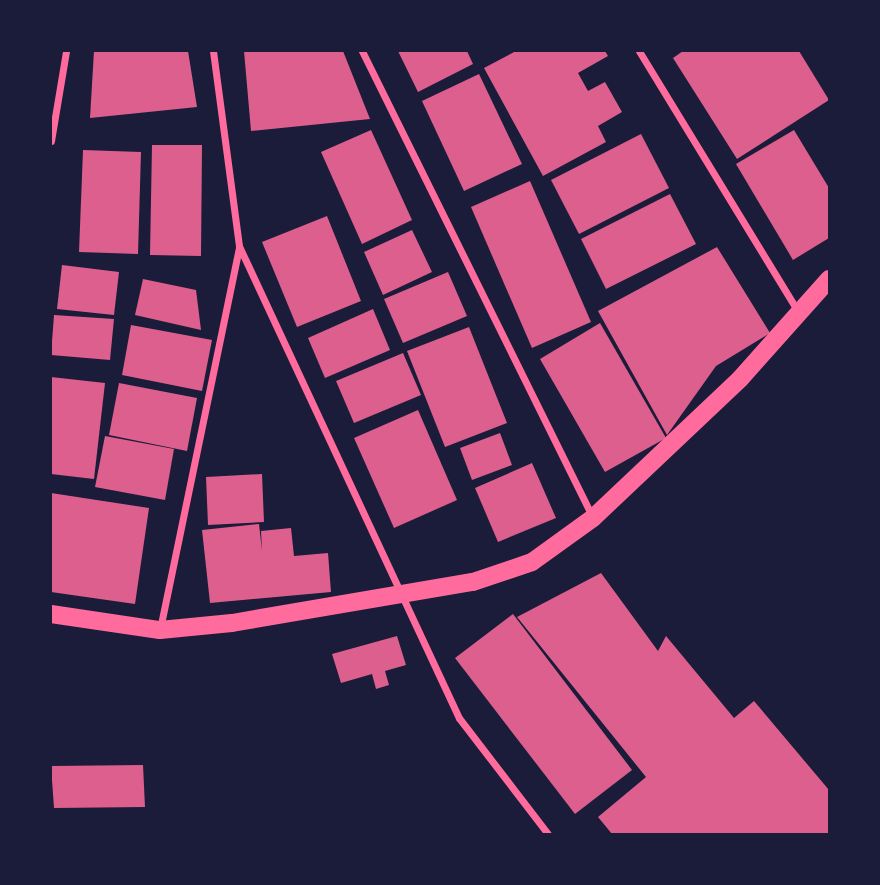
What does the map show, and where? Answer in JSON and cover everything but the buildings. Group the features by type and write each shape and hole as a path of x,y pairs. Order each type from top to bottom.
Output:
{"main road":[{"path":"51,614 160,630 407,595 532,562 593,518 740,379 829,279"}],"street":[{"path":"51,141 66,51"},
{"path":"213,51 239,246 407,595 459,718 548,834"},
{"path":"362,51 593,518"},
{"path":"639,51 798,311"},
{"path":"160,630 239,246"}]}
